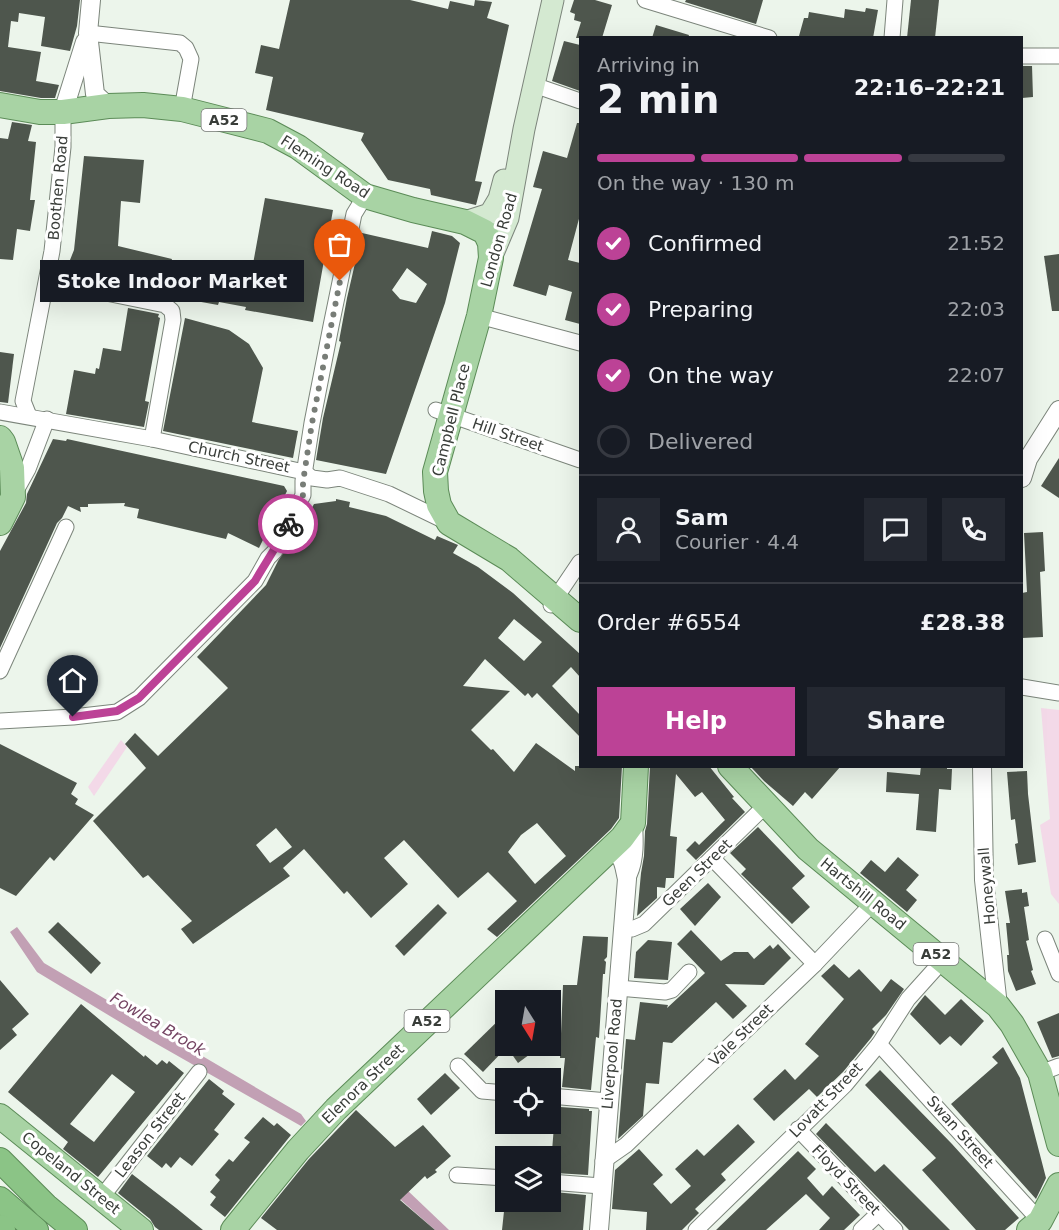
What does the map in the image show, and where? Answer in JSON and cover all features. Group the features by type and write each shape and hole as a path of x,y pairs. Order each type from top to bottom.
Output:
{"highway":[{"path":"0,1160 46,1206 75,1230"},
{"path":"0,1199 36,1230"}],"main road":[{"name":"London Road","path":"479,316 491,258 508,218 524,129 553,0"},
{"name":"A52","path":"0,105 40,112 63,112"},
{"name":"Fleming Road","path":"63,112 108,106 143,105 182,109 268,131 298,147 365,196 465,222 485,232 490,243 491,258"},
{"name":"London Road","path":"465,222 490,214 499,199 507,165 524,129"},
{"name":"Campbell Place","path":"449,523 439,505 436,491 435,472 443,413 479,316"},
{"path":"0,438 12,468 13,497 0,523"},
{"name":"Church Street","path":"449,523 509,559 553,602 579,619"},
{"name":"Liverpool Road","path":"633,823 636,768"},
{"name":"Hartshill Road","path":"732,768 808,849 944,959 998,1006 1050,1070 1059,1144"},
{"name":"Elenora Street","path":"233,1230 298,1150 336,1109 622,838 633,823"},
{"name":"Copeland Street","path":"0,1116 141,1230"},
{"path":"1042,1222 1059,1185"}],"street":[{"name":"Boothen Road","path":"91,0 88,33 95,94 108,106"},
{"path":"645,0 762,36"},
{"path":"892,36 895,0"},
{"name":"Boothen Road","path":"29,416 23,401 47,281 63,147 63,112 88,33"},
{"path":"88,33 180,43 186,48 191,59 182,109"},
{"path":"1023,56 1059,56"},
{"path":"534,85 579,101"},
{"path":"0,721 73,717 117,711 128,706 139,698 255,581 268,558 275,551 303,495 303,477 354,214 365,196"},
{"path":"47,281 165,305 172,311 173,320 153,439"},
{"path":"479,316 579,343"},
{"path":"1023,475 1028,459 1059,410"},
{"name":"Church Street","path":"0,412 153,439 303,477 327,480 340,478 389,494 449,523"},
{"name":"Hill Street","path":"443,413 579,460"},
{"path":"13,497 28,469 47,419"},
{"path":"0,671 66,526"},
{"path":"553,602 579,563"},
{"path":"1023,687 1059,693"},
{"name":"Honeywall","path":"982,768 984,880 998,1006"},
{"name":"Geen Street","path":"622,929 632,929 644,924 766,805"},
{"name":"Liverpool Road","path":"599,1230 622,929 627,879 632,866 633,823"},
{"name":"Liverpool Road","path":"608,850 618,853 623,860 627,879"},
{"path":"712,858 815,964"},
{"name":"Vale Street","path":"603,1161 626,1145 815,964 873,903"},
{"path":"1046,939 1059,974"},
{"name":"Lovatt Street","path":"701,1228 845,1085 879,1044 908,999 944,959"},
{"path":"618,988 664,992 672,990 689,972"},
{"name":"Swan Street","path":"879,1044 1042,1222"},
{"path":"458,1066 482,1091 495,1092"},
{"name":"Leason Street","path":"101,1198 199,1072"},
{"path":"561,1097 608,1101"},
{"name":"Floyd Street","path":"798,1130 895,1230"},
{"path":"457,1174 495,1177"},
{"path":"561,1183 601,1186"},
{"path":"861,1230 879,1213"}],"shaded area":[{"path":"1041,708 1059,710 1059,904 1051,894 1040,825 1050,819"},
{"path":"121,740 127,747 94,796 88,787"},
{"path":"17,927 44,963 301,1114 306,1121 301,1126 148,1039 37,972 10,932"},
{"path":"357,1161 406,1189 449,1230 435,1230"}],"building":[{"path":"0,0 80,0 77,26 70,51 41,46 45,17 19,13 18,22 11,21 8,47 41,52 36,81 59,85 55,98 0,91"},
{"path":"290,0 410,0 448,9 450,1 474,6 475,0 492,2 487,18 509,25 475,181 482,182 476,205 431,195 430,189 388,180 361,140 364,133 266,110 273,77 255,73 261,45 279,49"},
{"path":"574,0 595,0 612,5 603,36 576,38 581,22 574,20 575,14 570,12"},
{"path":"686,0 763,0 756,24 685,2"},
{"path":"911,0 939,0 935,36 907,36"},
{"path":"866,8 878,10 873,36 799,36 804,18 808,18 809,12 844,18 845,9 865,12"},
{"path":"656,25 689,35 689,36 653,36"},
{"path":"564,41 579,45 579,91 552,81"},
{"path":"1023,66 1032,66 1033,97 1023,98"},
{"path":"12,122 32,125 28,141 36,142 30,200 35,200 30,231 17,229 13,260 0,259 0,138 8,139"},
{"path":"577,123 579,123 579,219 568,260 579,263 579,324 565,320 572,292 549,285 546,296 513,286 542,189 533,187 543,151 567,158"},
{"path":"84,156 144,160 140,203 121,201 118,246 172,259 163,295 74,276 70,260 74,250"},
{"path":"265,198 333,210 313,322 245,310 246,307 219,302 218,305 190,300 195,277 249,286"},
{"path":"432,231 452,236 460,243 445,303 386,474 316,460 362,233 428,248","holes":["407,268 427,284 416,303 400,299 392,290"]},
{"path":"1059,254 1059,311 1052,311 1044,256"},
{"path":"128,308 159,314 160,318 145,401 149,402 144,427 66,414 74,370 95,374 96,368 99,369 103,348 121,351"},
{"path":"185,318 229,330 249,344 263,368 252,422 298,431 293,458 163,431"},
{"path":"0,352 14,354 8,403 0,402"},
{"path":"53,439 66,441 67,439 284,486 287,491 259,548 228,533 226,539 137,518 139,509 124,506 125,503 88,504 88,507 80,507 81,512 68,506 57,523 0,648 0,551 26,503 27,494"},
{"path":"1059,458 1059,498 1041,486"},
{"path":"336,499 350,502 349,507 386,516 435,540 437,536 458,545 453,553 478,567 513,593 579,653 579,676 571,667 552,686 579,714 579,736 537,693 532,698 528,693 525,696 485,659 463,686 510,691 471,730 514,772 536,743 575,771 575,766 579,768 622,768 619,818 611,829 497,937 487,929 517,901 488,872 458,898 404,840 384,858 408,884 371,918 347,891 344,894 304,849 283,868 290,876 193,944 181,929 192,921 148,875 143,878 93,821 146,768 125,744 135,733 158,756 228,688 197,657 266,585 278,561 292,539 294,540 314,504 336,501","holes":["514,619 542,642 524,661 498,638","537,823 566,856 535,884 508,852 521,835","276,828 292,847 270,863 256,845"]},
{"path":"1043,532 1045,571 1040,572 1043,637 1023,638 1023,593 1027,592 1024,533"},
{"path":"0,744 77,783 71,794 78,799 75,804 94,815 54,861 50,857 16,896 0,888"},
{"path":"650,768 711,768 745,812 696,860 686,850 695,841 699,845 725,820 702,792 695,797 676,774 670,836 677,837 674,878 666,878 665,888 657,887 657,898 637,916 647,824"},
{"path":"752,768 839,768 812,799 805,792 793,806"},
{"path":"921,768 952,769 951,790 939,789 936,832 916,830 919,794 886,792 887,772 920,775"},
{"path":"1027,771 1036,862 1018,865 1015,844 1018,843 1015,819 1011,820 1007,772"},
{"path":"758,827 805,876 792,888 810,907 792,924 741,874 746,869 730,853"},
{"path":"898,857 919,875 906,890 917,900 907,912 860,873 871,860 885,872"},
{"path":"708,883 721,897 695,926 680,909"},
{"path":"1022,889 1022,893 1027,892 1029,906 1024,907 1029,940 1026,941 1033,970 1031,971 1036,984 1016,991 1008,971 1006,923 1010,923 1005,891"},
{"path":"438,904 447,913 404,956 395,946"},
{"path":"58,922 101,963 91,974 48,932"},
{"path":"691,930 721,961 734,952 748,952 754,959 770,945 773,949 778,944 791,958 764,985 725,984 747,1006 733,1019 716,1002 672,1043 663,1042 659,1084 646,1083 643,1116 618,1139 626,1039 635,1040 640,1002 668,1005 667,1008 705,973 677,944"},
{"path":"583,936 608,937 607,957 604,960 606,962 605,974 603,974 599,1038 596,1037 591,1090 562,1087 565,1058 560,1058 563,985 577,985"},
{"path":"648,940 672,942 668,980 634,978 636,952"},
{"path":"834,964 849,978 859,969 881,992 891,979 904,989 886,1015 872,1029 875,1032 871,1038 843,1072 817,1097 809,1089 774,1121 753,1099 785,1069 795,1080 819,1056 805,1044 844,999 821,976"},
{"path":"0,980 29,1014 12,1029 17,1035 0,1050"},
{"path":"925,995 945,1015 961,999 984,1021 961,1046 950,1036 940,1045 910,1014"},
{"path":"81,1004 144,1057 145,1055 157,1065 162,1060 167,1064 169,1061 184,1073 98,1177 63,1149 68,1142 8,1092","holes":["112,1074 135,1092 94,1142 70,1124"]},
{"path":"1059,1013 1059,1056 1052,1058 1037,1022"},
{"path":"495,1024 495,1056 498,1056 483,1072 464,1054"},
{"path":"1003,1047 1020,1078 1046,1178 1036,1199 951,1104 998,1063 992,1057"},
{"path":"513,1056 527,1056 518,1063"},
{"path":"880,1070 952,1144 1019,1218 1005,1230 976,1230 922,1170 936,1158 865,1085"},
{"path":"445,1073 460,1088 431,1115 417,1099"},
{"path":"209,1079 224,1091 222,1094 235,1104 214,1130 219,1134 192,1166 180,1157 171,1168 166,1163 162,1168 147,1156"},
{"path":"561,1107 592,1111 588,1175 561,1173 561,1146 552,1146 553,1134 561,1134"},
{"path":"356,1110 395,1147 423,1125 451,1156 435,1170 437,1172 427,1179 425,1176 400,1200 435,1230 277,1230 261,1218 309,1159"},
{"path":"263,1117 274,1126 277,1123 291,1135 225,1217 210,1205 216,1197 210,1192 220,1180 215,1175 229,1159 233,1162 250,1142 244,1138"},
{"path":"826,1123 875,1172 884,1164 950,1230 909,1230 816,1134"},
{"path":"738,1124 755,1142 721,1174 726,1180 695,1209 699,1213 682,1230 646,1230 647,1212 612,1209 615,1170 639,1149 663,1175 653,1184 671,1204 691,1186 675,1169 697,1149 704,1156"},
{"path":"798,1151 816,1169 807,1178 823,1196 832,1186 860,1215 844,1230 819,1230 830,1218 806,1194 766,1230 716,1230"},
{"path":"132,1174 203,1230 159,1230 155,1227 150,1219 118,1193"},
{"path":"561,1193 586,1195 583,1230 502,1230 504,1212 561,1212"}],"way so far":[{"path":"288,524 303,495 312,423 340,281"}],"place":[{"name":"Stoke Indoor Market","path":"340,281"}],"route":[{"path":"73,717 117,711 139,698 255,581 268,558 275,551 288,524"}],"water label":[{"name":"Fowlea Brook","path":"158,1024"}]}
